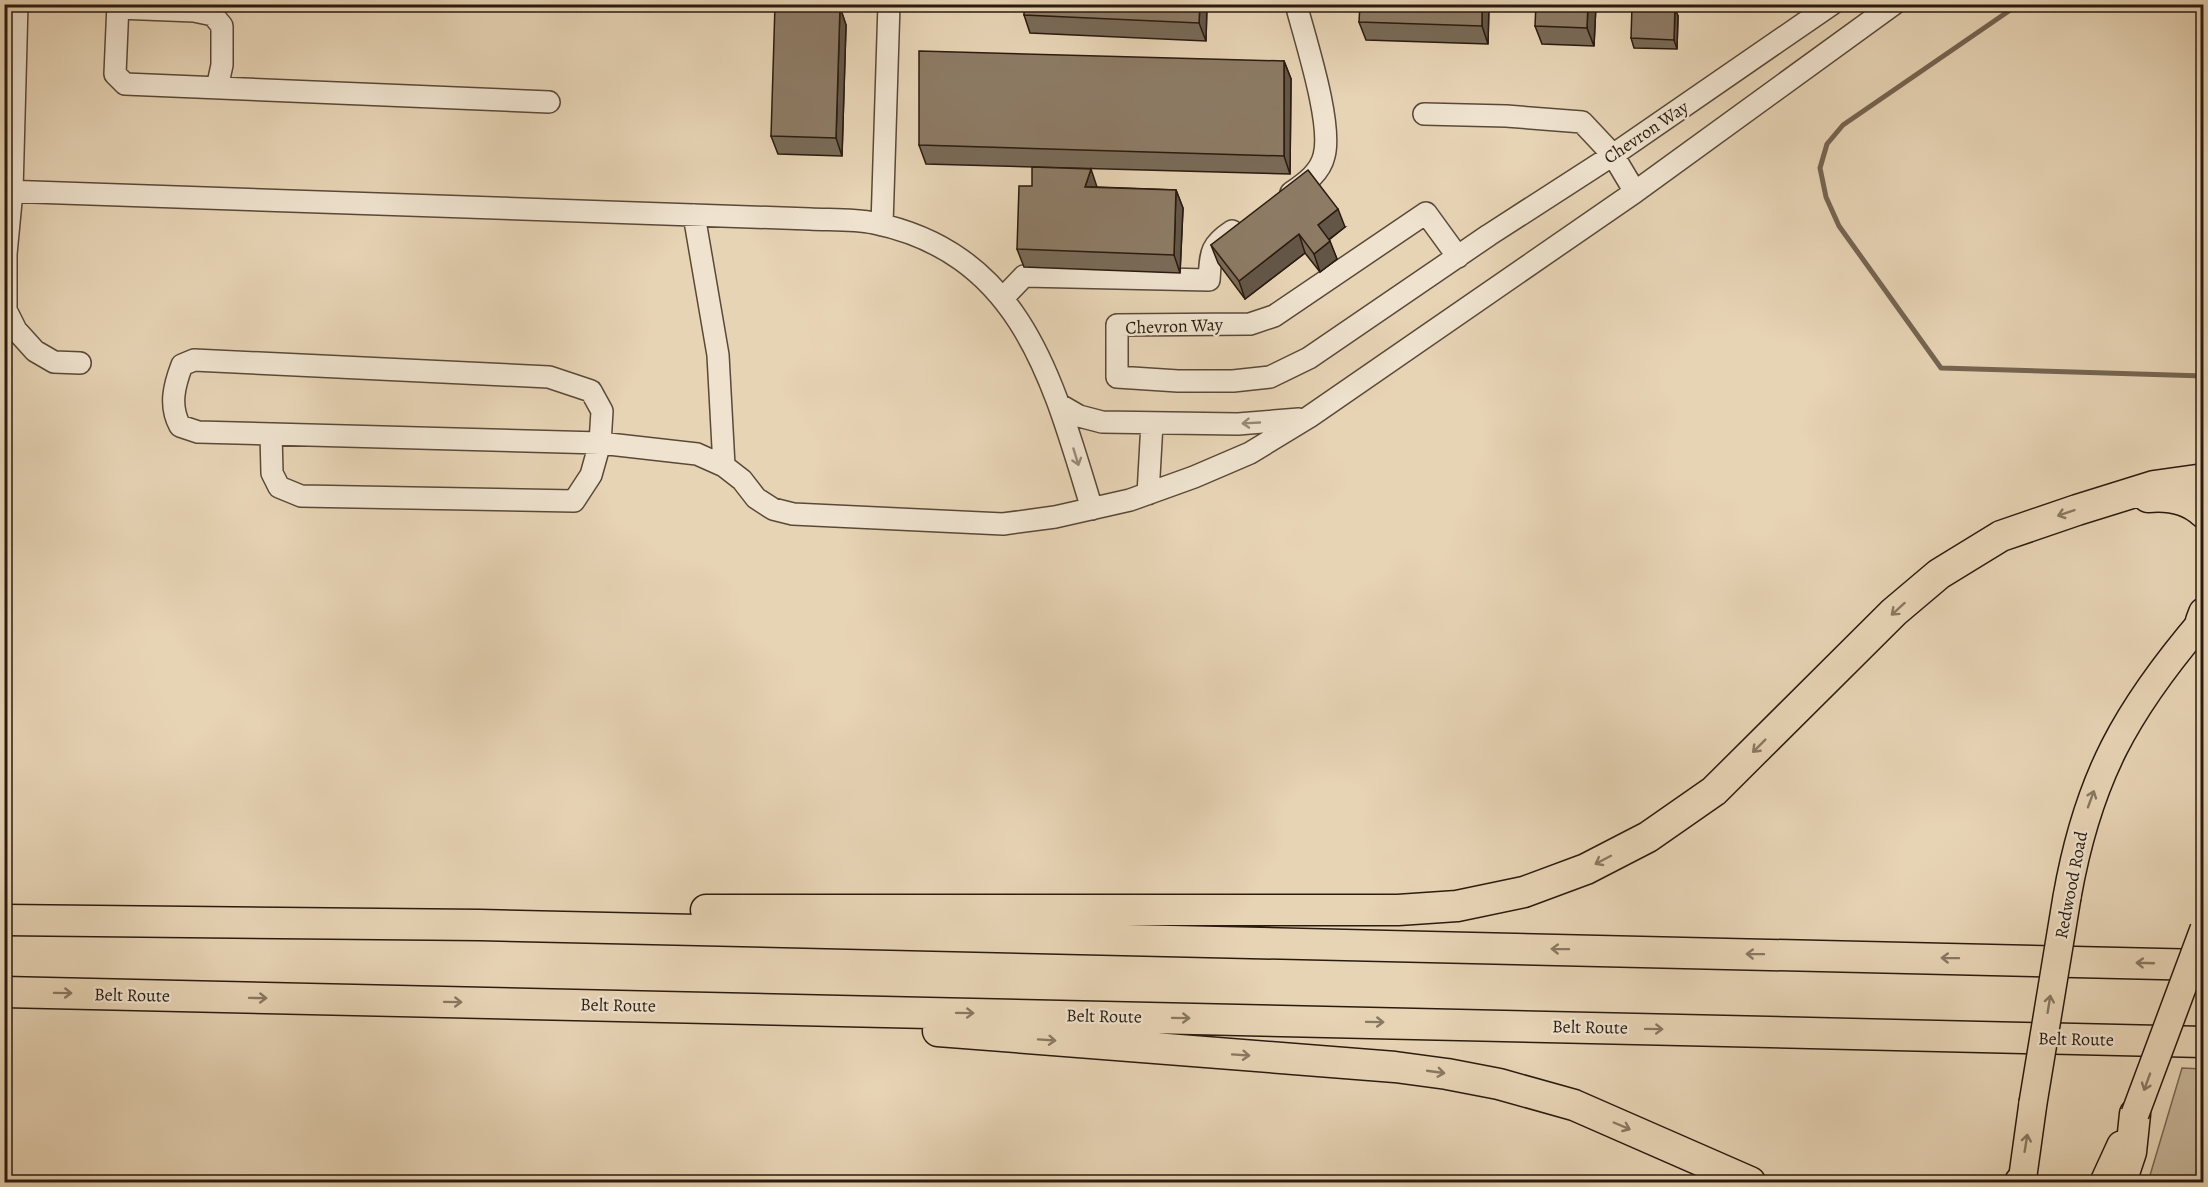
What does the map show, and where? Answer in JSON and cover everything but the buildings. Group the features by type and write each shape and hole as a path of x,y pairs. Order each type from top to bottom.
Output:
{"highway":[{"path":"480,925 518,910 1398,910 1457,906 1524,891 1586,869 1638,842 1714,791 1894,612 1939,574 2001,536 2154,486 2204,479"},
{"path":"2102,503 2170,496 2190,503 2204,513"},
{"path":"4,920 480,925 2204,965"},
{"name":"Belt Route","path":"4,992 2204,1042"},
{"path":"717,1008 808,1021 1395,1066 1447,1074 1499,1084 1574,1105 1750,1182"},
{"path":"2121,1182 2131,1152 2135,1114"}],"main road":[{"name":"Redwood Road","path":"2021,1182 2067,897 2079,838 2089,805 2113,747 2147,689 2203,618"},
{"path":"2104,1182 2135,1114 2204,929"}],"lane":[{"path":"17,4 8,191 6,310 16,330 35,351 54,362 80,363"},
{"path":"882,225 889,4"},
{"path":"1276,202 1316,174 1324,156 1326,137 1324,117 1296,4"},
{"name":"Chevron Way","path":"1458,257 1426,213 1274,316 1266,319 1250,324 1118,325 1117,377 1178,381 1233,381 1270,377 1309,358 1613,155 1832,4"},
{"path":"271,434 272,473 279,487 301,496 574,501 591,475 600,443 602,411 591,391 549,377 194,360 182,365 173,400 174,416 180,426 198,432 600,443 697,454 724,466 742,480 756,498 773,509 793,514 1003,524 1055,517 1130,501 1250,453 1309,417 1635,192 1894,4"},
{"path":"217,88 222,65 222,26 213,15 194,11 118,6 115,74 125,84 217,88 549,102"},
{"path":"1424,114 1506,116 1582,122 1613,155 1635,192"},
{"path":"8,191 873,222 924,237 960,258 988,280 1012,308 1032,342 1060,405 1092,509"},
{"path":"694,215 718,355 724,466"},
{"path":"1003,298 1023,276 1209,280 1211,251 1218,240 1247,221"},
{"path":"1060,405 1079,416 1102,422 1238,424 1277,422 1309,417"},
{"path":"1148,494 1152,423"}],"shaded area":[{"path":"2182,1068 2203,1069 2203,1182 2148,1182"}],"waterway":[{"path":"2019,4 1843,125 1827,144 1820,168 1826,197 1839,226 1941,368 2204,376"}]}
